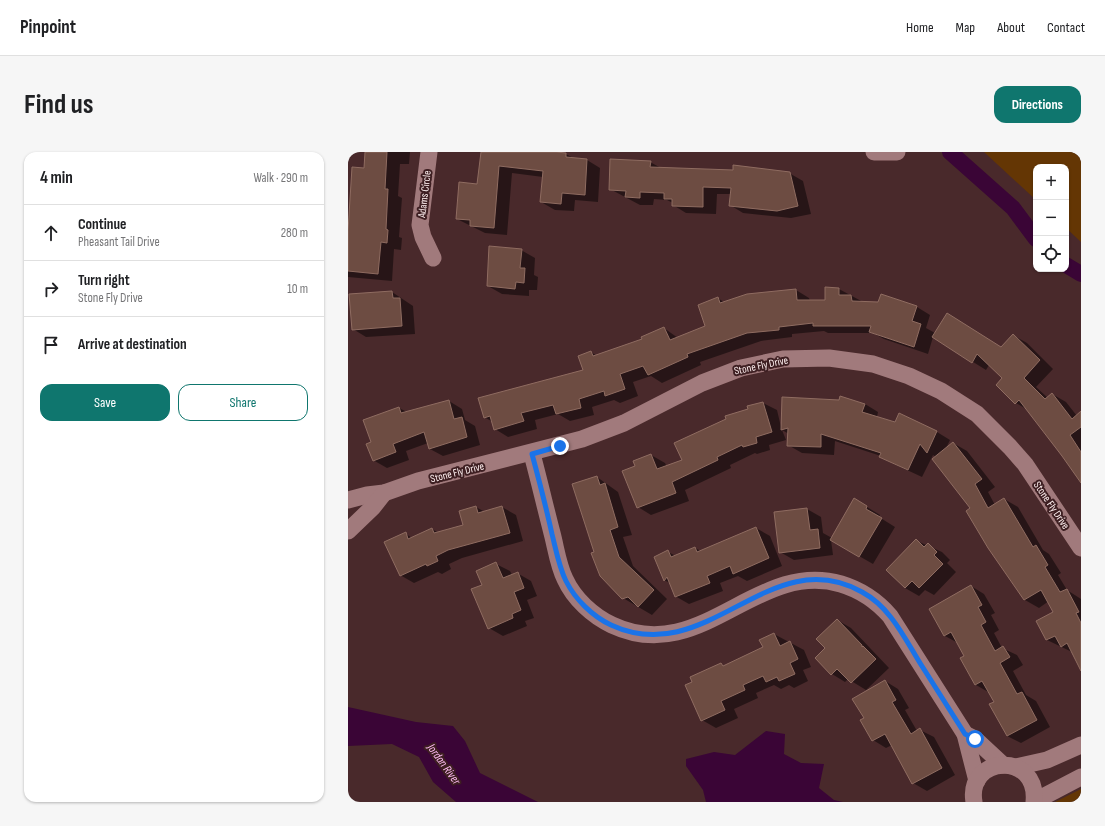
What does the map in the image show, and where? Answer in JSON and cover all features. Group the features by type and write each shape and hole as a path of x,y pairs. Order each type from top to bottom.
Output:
{"street":[{"name":"Adams Circle","path":"430,152 420,225 423,237 433,258"},
{"path":"874,152 897,152"},
{"name":"Stone Fly Drive","path":"348,500 367,495 384,493 418,482 532,454 611,429 644,414 702,383 741,368 783,360 829,358 873,364 926,383 959,401 977,414 1025,464 1081,548"},
{"path":"532,454 565,580 582,604 605,622 633,633 646,635 675,633 702,624 785,584 822,580 850,586 873,600 890,616 965,734 977,781"},
{"path":"348,531 373,507 384,493"},
{"path":"965,734 975,739 1010,766 1025,773 1031,781 1035,791 1035,802 1081,777"},
{"path":"974,802 974,789 977,781 988,769 1047,760 1081,745"}],"shaded area":[{"path":"984,152 1081,152 1081,242 1069,231 1069,164 1033,164 1033,197"},
{"path":"1081,789 1081,802 1055,802"}],"water":[{"name":"Jordan River","path":"348,707 416,722 453,726 465,741 480,773 538,802 456,802 433,782 419,757 392,744 348,746"},
{"path":"766,731 785,734 784,754 801,763 824,764 819,788 834,800 843,802 706,802 703,790 686,766 686,759 714,752 735,755"}],"building":[{"path":"365,152 387,152 385,189 388,189 386,229 388,230 387,243 381,242 378,274 348,271 348,231 352,167 364,168"},
{"path":"481,152 556,152 566,153 566,157 587,159 585,195 562,193 561,204 540,202 543,171 499,166 494,228 470,226 470,220 456,219 459,182 477,184"},
{"path":"610,159 651,161 650,167 733,170 733,165 790,172 798,206 777,211 729,206 731,188 703,187 703,207 672,206 672,199 664,199 664,193 640,192 640,198 625,197 626,191 609,190"},
{"path":"489,246 522,249 520,268 525,268 524,283 516,282 515,289 487,286"},
{"path":"825,287 839,288 839,295 851,295 852,301 878,302 881,294 917,306 912,321 921,324 914,347 869,332 871,326 813,326 813,323 779,327 779,330 747,333 687,354 688,357 648,375 643,366 620,374 625,389 605,396 604,391 579,399 581,408 556,414 553,405 521,413 524,421 494,430 490,416 484,418 478,398 583,370 578,356 591,351 593,356 642,339 641,337 664,327 670,340 705,326 698,305 718,297 720,303 747,294 796,289 797,300 825,300"},
{"path":"392,291 393,298 400,298 402,326 352,330 349,294"},
{"path":"947,313 1001,347 1013,334 1040,360 1024,378 1045,399 1052,393 1072,419 1081,411 1081,427 1070,435 1081,452 1081,483 1019,400 1015,404 996,385 1002,378 977,354 972,363 932,337"},
{"path":"840,396 865,404 862,412 895,422 899,413 937,431 927,453 920,444 908,470 879,457 881,453 821,434 821,447 787,446 788,428 781,430 782,397 839,400"},
{"path":"449,400 454,419 462,417 467,437 429,449 424,432 393,444 396,452 373,461 366,444 371,442 363,420 399,407 401,413"},
{"path":"763,402 772,432 756,437 757,443 743,447 742,445 717,457 718,460 672,482 676,493 637,508 622,471 635,466 633,461 651,454 657,469 682,460 674,443 726,419 725,416 748,409 747,406"},
{"path":"953,442 982,479 975,484 988,508 1004,498 1033,547 1036,545 1048,565 1045,567 1060,592 1067,589 1079,612 1076,613 1081,623 1081,671 1067,643 1061,647 1055,636 1046,640 1036,621 1053,612 1041,590 1024,600 988,548 966,511 970,508 932,459"},
{"path":"597,476 600,485 605,483 618,527 610,530 619,557 654,590 638,607 628,597 622,599 600,576 591,553 594,552 572,484"},
{"path":"854,498 867,506 866,509 882,518 859,557 830,540"},
{"path":"476,506 478,513 502,506 510,533 448,550 436,556 438,561 427,566 426,564 400,576 384,542 406,532 408,539 432,528 434,533 463,525 459,511"},
{"path":"807,508 810,530 818,529 820,548 779,553 774,512"},
{"path":"756,527 769,558 733,574 730,566 707,576 710,583 675,597 667,577 664,581 654,557 668,550 671,557 695,547 697,552"},
{"path":"916,539 924,547 928,543 937,552 934,555 943,564 919,588 912,581 905,588 886,570"},
{"path":"496,562 503,578 518,572 524,588 514,592 521,610 512,614 513,618 488,629 471,589 482,585 476,571"},
{"path":"971,585 982,605 978,607 986,622 981,625 995,651 1003,646 1010,657 1000,663 1017,694 1022,692 1037,720 1007,736 989,704 994,702 982,681 975,685 960,658 964,656 951,632 944,636 929,609"},
{"path":"837,619 862,645 862,647 863,646 876,659 851,683 837,669 831,675 815,658 825,648 816,639"},
{"path":"774,633 780,646 790,641 798,659 790,663 795,674 779,681 777,677 766,682 763,676 743,685 745,690 721,701 725,710 701,721 685,685 692,682 690,677 721,663 723,666 763,647 759,640"},
{"path":"885,680 896,700 892,702 911,734 920,728 942,768 912,784 885,734 872,741 860,720 864,718 852,699"}],"waterway":[{"path":"950,152 1013,208 1034,236"},
{"path":"1069,267 1081,274"}],"route":[{"path":"560,446 532,454 560,566 565,580 582,604 605,622 633,633 661,635 675,633 689,630 773,589 796,581 822,580 850,586 873,600 890,616 965,734 975,739"}]}
